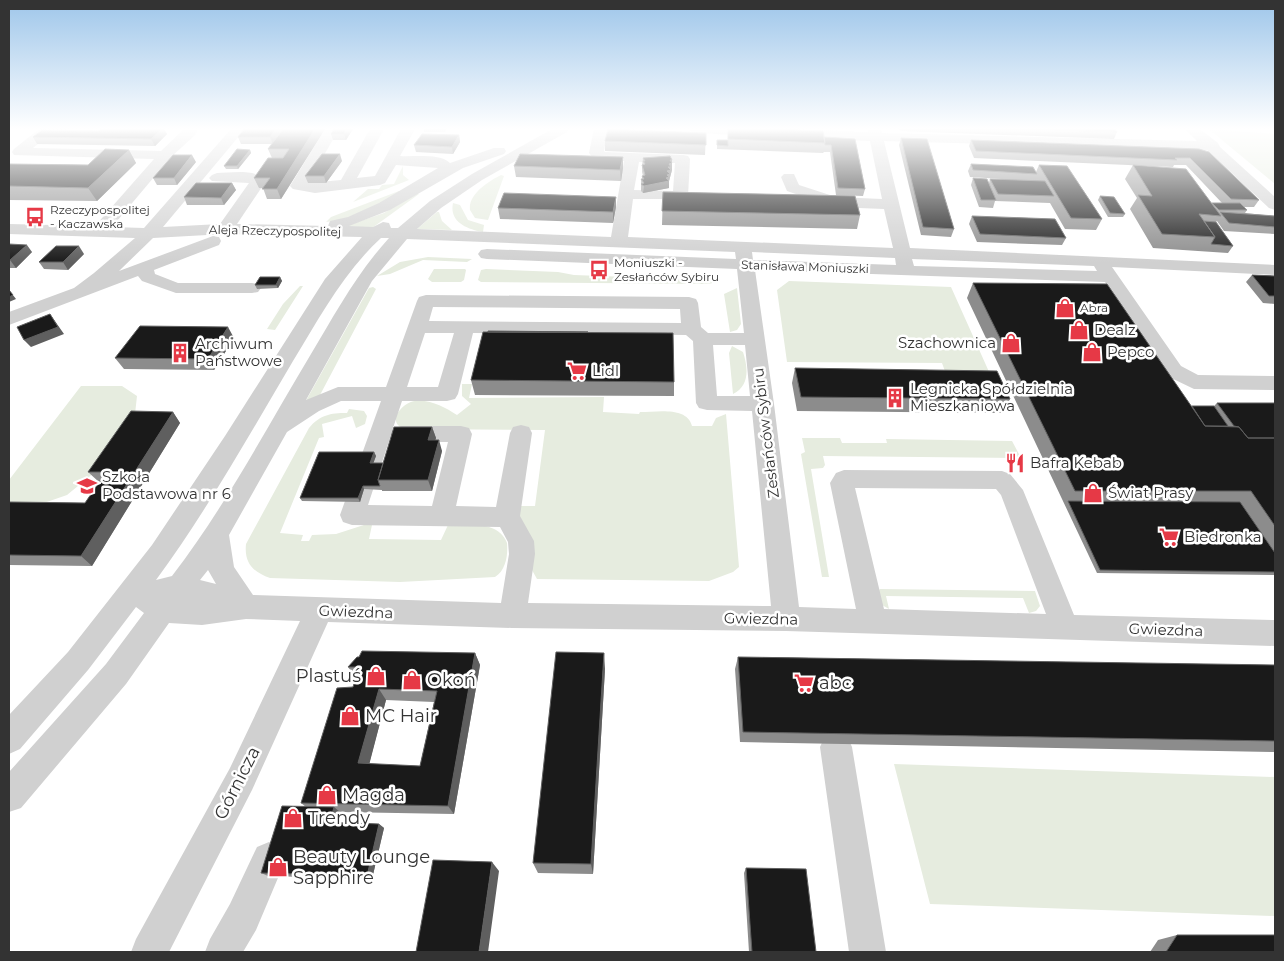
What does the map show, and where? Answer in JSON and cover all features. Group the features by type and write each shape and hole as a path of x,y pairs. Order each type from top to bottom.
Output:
{"street":[{"path":"100,231 149,174"},
{"path":"77,294 114,267 149,233 200,174"},
{"path":"305,174 298,186 315,188 380,180 384,174"},
{"path":"346,184 352,174"},
{"path":"313,230 373,214 441,174"},
{"path":"9,738 78,661 133,590 200,495 334,279 360,248 376,233 430,193 461,174"},
{"path":"9,796 116,674 172,599 216,535 364,280 398,245 446,212 483,174"},
{"path":"619,242 629,174"},
{"path":"626,194 680,196 682,174"},
{"path":"885,174 906,271"},
{"path":"1242,174 1275,206"},
{"path":"789,177 792,188 827,201 892,204"},
{"path":"217,178 252,178 258,180 225,229"},
{"path":"446,212 456,229 471,245"},
{"name":"Aleja Rzeczypospolitej","path":"9,229 149,233 213,241 360,248 398,245"},
{"name":"Aleja Rzeczypospolitej","path":"149,233 225,229 376,233 398,245"},
{"path":"9,319 213,241"},
{"name":"Stanisława Moniuszki","path":"398,245 619,242 906,271 1104,269"},
{"name":"Stanisława Moniuszki","path":"471,245 744,256 902,254 1165,275 1222,269 1275,270"},
{"name":"Zesłańców Sybiru","path":"744,256 784,575 786,619"},
{"path":"144,268 148,277 176,288 252,288"},
{"path":"1104,269 1174,371 1194,382 1275,383"},
{"path":"507,516 352,516 426,302 689,303 697,334 707,403 763,404"},
{"path":"416,327 697,334 755,339"},
{"path":"279,428 311,406 334,395 447,394 465,328"},
{"path":"380,433 461,434 442,516"},
{"path":"512,616 522,554 522,541 507,516 521,433"},
{"path":"873,622 842,483 844,478 1002,480 1011,490 1064,627"},
{"path":"216,535 221,570 246,607"},
{"path":"133,590 172,599"},
{"name":"Gwiezdna","path":"172,599 202,613 246,607 319,611 512,616 786,619 1275,633"},
{"name":"Górnicza","path":"149,952 241,779 319,611"},
{"path":"836,747 868,952"},
{"path":"223,952 243,917 269,859"}],"shaded area":[{"path":"399,174 403,174 409,180 353,202 368,189 379,189 382,185 394,184"},
{"path":"1263,174 1275,174 1275,184"},
{"path":"501,175 504,176 488,220 475,218 470,210 472,199 485,184"},
{"path":"399,191 406,192 345,219 326,222 331,217"},
{"path":"419,194 372,228 346,226 384,213"},
{"path":"453,203 460,205 468,220 484,225 483,232 461,224 452,210"},
{"path":"439,212 442,221 452,230 417,229"},
{"path":"428,257 472,259 467,262 423,260 390,274 377,276 400,262"},
{"path":"434,269 466,270 464,280 461,282 432,282 428,279"},
{"path":"481,270 558,272 574,275 709,280 717,282 708,284 481,282 478,280"},
{"path":"789,281 951,287 990,374 946,374 942,363 787,362 777,290"},
{"path":"300,286 303,286 275,330 267,329 283,304"},
{"path":"373,287 376,289 320,395 303,406 369,288"},
{"path":"737,288 741,324 737,330 730,332 724,294"},
{"path":"732,346 743,352 747,370 745,381 739,391 733,394 729,353"},
{"path":"462,384 472,384 469,398 604,397 603,412 639,414 640,412 663,411 678,413 684,415 692,426 712,426 716,418 726,414 739,567 733,572 709,581 537,579 532,570 517,519 519,506 535,506 545,430 406,429 397,423 396,418 400,409 415,401 432,402 457,415 471,404 462,396"},
{"path":"81,386 122,386 137,396 135,414 95,472 67,495 41,504 9,504 9,480"},
{"path":"349,409 364,411 367,416 365,424 356,428 352,416 322,424 324,437 319,438 280,533 303,535 301,541 309,541 312,535 336,534 367,524 372,525 369,539 441,540 448,525 481,525 497,530 507,543 506,562 499,574 495,577 400,582 270,578 254,570 248,562 246,544 309,428 321,418 330,414 347,413"},
{"path":"802,438 840,438 842,443 887,443 886,439 1012,441 1021,458 823,456 825,465 823,468 811,469 829,577 822,577 801,454 805,452"},
{"path":"880,589 1035,591 1040,606 1036,611 1029,613 1023,598 886,596 889,609 882,605 877,592"},
{"path":"894,764 1275,777 1275,916 930,904"}],"building":[{"path":"9,174 103,174 88,188 9,186"},
{"path":"157,174 177,174 174,178 153,178"},
{"path":"257,174 287,174 277,189 262,189 270,178 254,178"},
{"path":"307,174 326,174 324,176 305,176"},
{"path":"670,174 666,178 669,181 644,186 641,184 644,183 641,179 644,179 642,176"},
{"path":"836,174 862,174 865,189 838,188"},
{"path":"910,174 937,174 954,229 923,227"},
{"path":"1044,174 1072,174 1102,219 1071,218"},
{"path":"1138,174 1190,174 1221,216 1199,214 1215,237 1162,234 1138,195 1152,196"},
{"path":"1206,174 1232,174 1259,200 1231,199"},
{"path":"973,178 987,179 996,200 981,200"},
{"path":"990,179 1045,181 1054,196 998,194"},
{"path":"196,183 232,183 221,198 184,197"},
{"path":"663,192 855,196 860,215 662,211"},
{"path":"504,193 616,197 613,212 498,208"},
{"path":"1100,196 1114,197 1125,214 1110,213"},
{"path":"1212,203 1240,203 1247,210 1219,210"},
{"path":"1220,212 1275,216 1275,227 1229,223"},
{"path":"972,216 1055,219 1066,238 980,234"},
{"path":"1204,221 1216,222 1233,246 1211,244 1215,237"},
{"path":"9,244 27,245 9,260"},
{"path":"56,246 79,246 63,262 39,262"},
{"path":"1252,275 1275,276 1275,296 1269,296"},
{"path":"260,277 280,277 276,285 255,285"},
{"path":"973,283 1107,284 1205,426 1239,427 1248,438 1275,438 1275,526 1251,491 1075,491"},
{"path":"50,314 58,327 24,340 17,327"},
{"path":"140,326 228,327 208,359 115,358"},
{"path":"488,331 588,332 488,332"},
{"name":"Lidl","path":"483,332 673,333 674,382 471,380"},
{"path":"795,368 997,371 1010,399 801,397"},
{"path":"1217,403 1275,403 1275,438 1248,438 1239,427 1234,426"},
{"path":"1192,406 1214,406 1228,426 1205,426"},
{"path":"131,411 173,412 81,556 9,555 9,502 85,503 106,472 88,472"},
{"path":"394,427 432,427 428,440 439,440 428,480 378,480"},
{"path":"319,452 374,452 370,463 383,463 378,480 380,486 363,486 358,498 300,498"},
{"name":"Biedronka","path":"1068,501 1240,502 1275,553 1275,572 1100,570"},
{"path":"362,651 475,653 448,806 301,803 337,688 353,687 359,667 348,667 359,657","holes":["379,689 437,691 420,766 358,763"]},
{"path":"556,652 604,653 591,864 533,863"},
{"path":"738,657 1275,665 1275,741 743,732"},
{"path":"282,806 334,807 330,822 379,824 367,876 261,873"},
{"path":"433,860 492,862 479,952 416,952"},
{"path":"746,868 806,869 816,952 752,952"},
{"path":"1177,935 1275,935 1275,952 1166,952"}],"place":[{"name":"Rzeczypospolitej - Kaczawska","path":"35,217"},
{"name":"Moniuszki - Zesłańców Sybiru","path":"599,270"},
{"name":"Abra","path":"1065,308"},
{"name":"Dealz","path":"1079,330"},
{"name":"Szachownica","path":"1011,343"},
{"name":"Pepco","path":"1092,352"},
{"name":"Archiwum Państwowe","path":"180,353"},
{"name":"Lidl","path":"577,371"},
{"name":"Legnicka Spółdzielnia Mieszkaniowa","path":"895,398"},
{"name":"Bafra Kebab","path":"1015,463"},
{"name":"Szkoła Podstawowa nr 6","path":"87,486"},
{"name":"Świat Prasy","path":"1093,493"},
{"name":"Biedronka","path":"1169,537"},
{"name":"Plastuś","path":"376,676"},
{"name":"Okoń","path":"412,680"},
{"name":"abc","path":"804,683"},
{"name":"MC Hair","path":"350,716"},
{"name":"Magda","path":"327,795"},
{"name":"Trendy","path":"293,818"},
{"name":"Beauty Lounge Sapphire","path":"278,867"}]}
